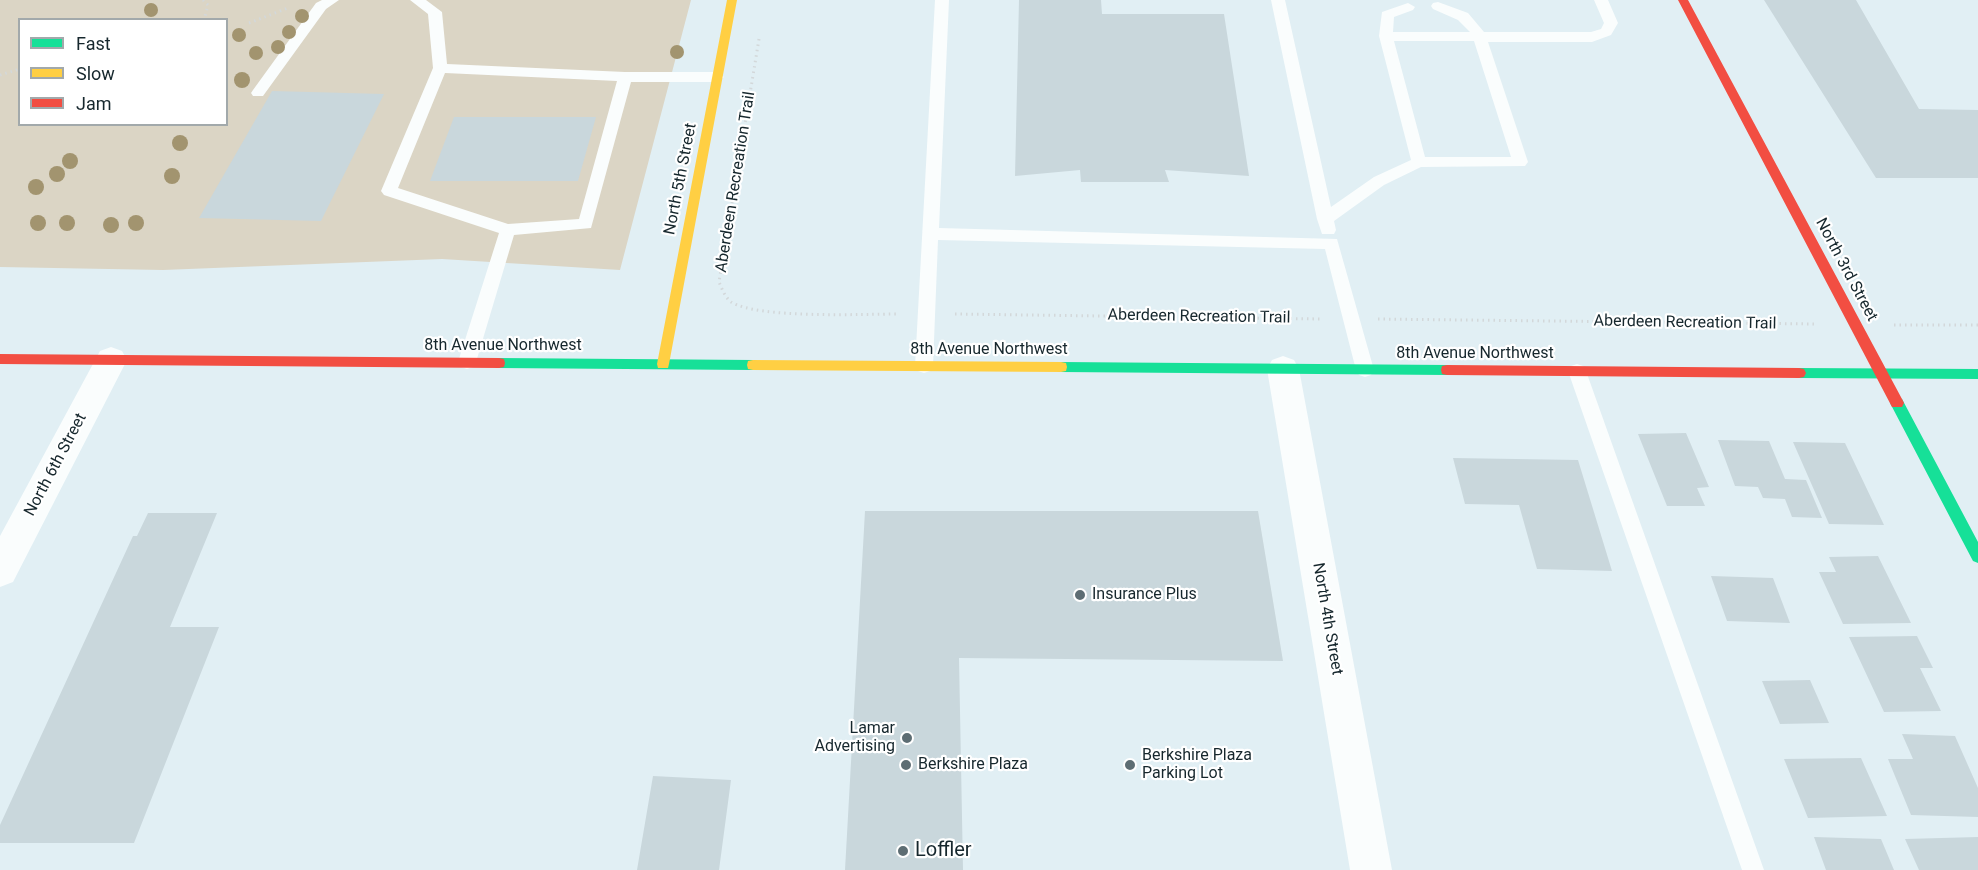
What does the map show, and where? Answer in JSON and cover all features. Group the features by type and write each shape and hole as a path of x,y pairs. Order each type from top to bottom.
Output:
{"main road":[{"name":"North 5th Street","path":"663,364 732,0"},
{"name":"North 3rd Street","path":"1683,0 1978,556"},
{"name":"8th Avenue Northwest","path":"0,359 1978,374"}],"street":[{"name":"North 6th Street","path":"0,571 111,360"},
{"name":"North 4th Street","path":"1283,369 1371,870"}],"lane":[{"path":"258,93 321,6 332,0"},
{"path":"417,0 435,12 440,68 389,190 508,230 585,224 625,77"},
{"path":"924,366 942,0"},
{"path":"1278,0 1325,219 1365,370"},
{"path":"1386,36 1592,37 1606,32 1611,23 1601,0"},
{"path":"1325,219 1379,181 1419,162 1520,162 1480,37 1473,24 1463,15 1438,6"},
{"path":"1408,7 1387,15 1386,36 1419,162"},
{"path":"440,68 625,77 717,76"},
{"path":"467,362 508,230"},
{"path":"930,234 1331,243"},
{"path":"1577,371 1753,870"}],"path":[{"path":"203,0 208,5 205,18"},
{"path":"249,22 293,4"},
{"name":"Aberdeen Recreation Trail","path":"760,35 719,282 729,300 745,308 795,312 926,314 1978,325"},
{"path":"0,75 18,70"}],"shaded area":[{"path":"0,0 691,0 620,270 442,259 163,270 0,267"}],"building":[{"path":"1019,0 1101,0 1102,14 1224,14 1249,176 1165,170 1169,182 1081,182 1080,170 1015,176"},
{"path":"1764,0 1856,0 1919,109 1978,110 1978,178 1876,178"},
{"path":"272,91 384,94 321,221 199,218"},
{"path":"454,117 596,117 578,181 430,181"},
{"path":"1686,433 1709,487 1697,488 1705,506 1667,506 1638,434"},
{"path":"1718,440 1769,441 1785,479 1806,480 1822,518 1792,517 1785,499 1763,498 1758,487 1735,486"},
{"path":"1793,442 1845,443 1884,525 1829,524"},
{"path":"1453,458 1578,460 1612,571 1537,569 1519,505 1465,504"},
{"name":"Berkshire Plaza","path":"865,511 1258,511 1283,661 959,658 963,870 845,870"},
{"path":"148,513 217,513 170,627 219,627 134,843 0,843 0,825 133,536 137,536"},
{"path":"1878,556 1911,623 1843,624 1819,572 1836,572 1829,557"},
{"path":"1711,576 1773,578 1790,623 1727,621"},
{"path":"1917,636 1933,668 1920,668 1941,711 1884,712 1849,637"},
{"path":"1810,680 1829,723 1780,724 1762,681"},
{"path":"1902,734 1955,736 1978,788 1978,817 1911,815 1888,759 1913,759"},
{"path":"1861,758 1887,816 1808,818 1784,759"},
{"path":"653,776 731,780 719,870 637,870"},
{"path":"1814,837 1881,839 1894,870 1826,870"},
{"path":"1978,837 1978,870 1919,870 1905,839"}],"traffic: fast":[{"path":"499,363 753,365"},
{"path":"1061,367 1447,370"},
{"path":"1799,373 1978,374"},
{"path":"1897,403 1978,556"}],"traffic: slow":[{"path":"663,364 732,0"},
{"path":"753,365 1061,367"}],"traffic: jam":[{"path":"1683,0 1897,403"},
{"path":"0,359 499,363"},
{"path":"1447,370 1799,373"}],"place":[{"name":"Insurance Plus","path":"1080,595"},
{"name":"Lamar Advertising","path":"907,738"},
{"name":"Berkshire Plaza","path":"906,765"},
{"name":"Berkshire Plaza Parking Lot","path":"1130,765"},
{"name":"Loffler","path":"903,851"}]}
